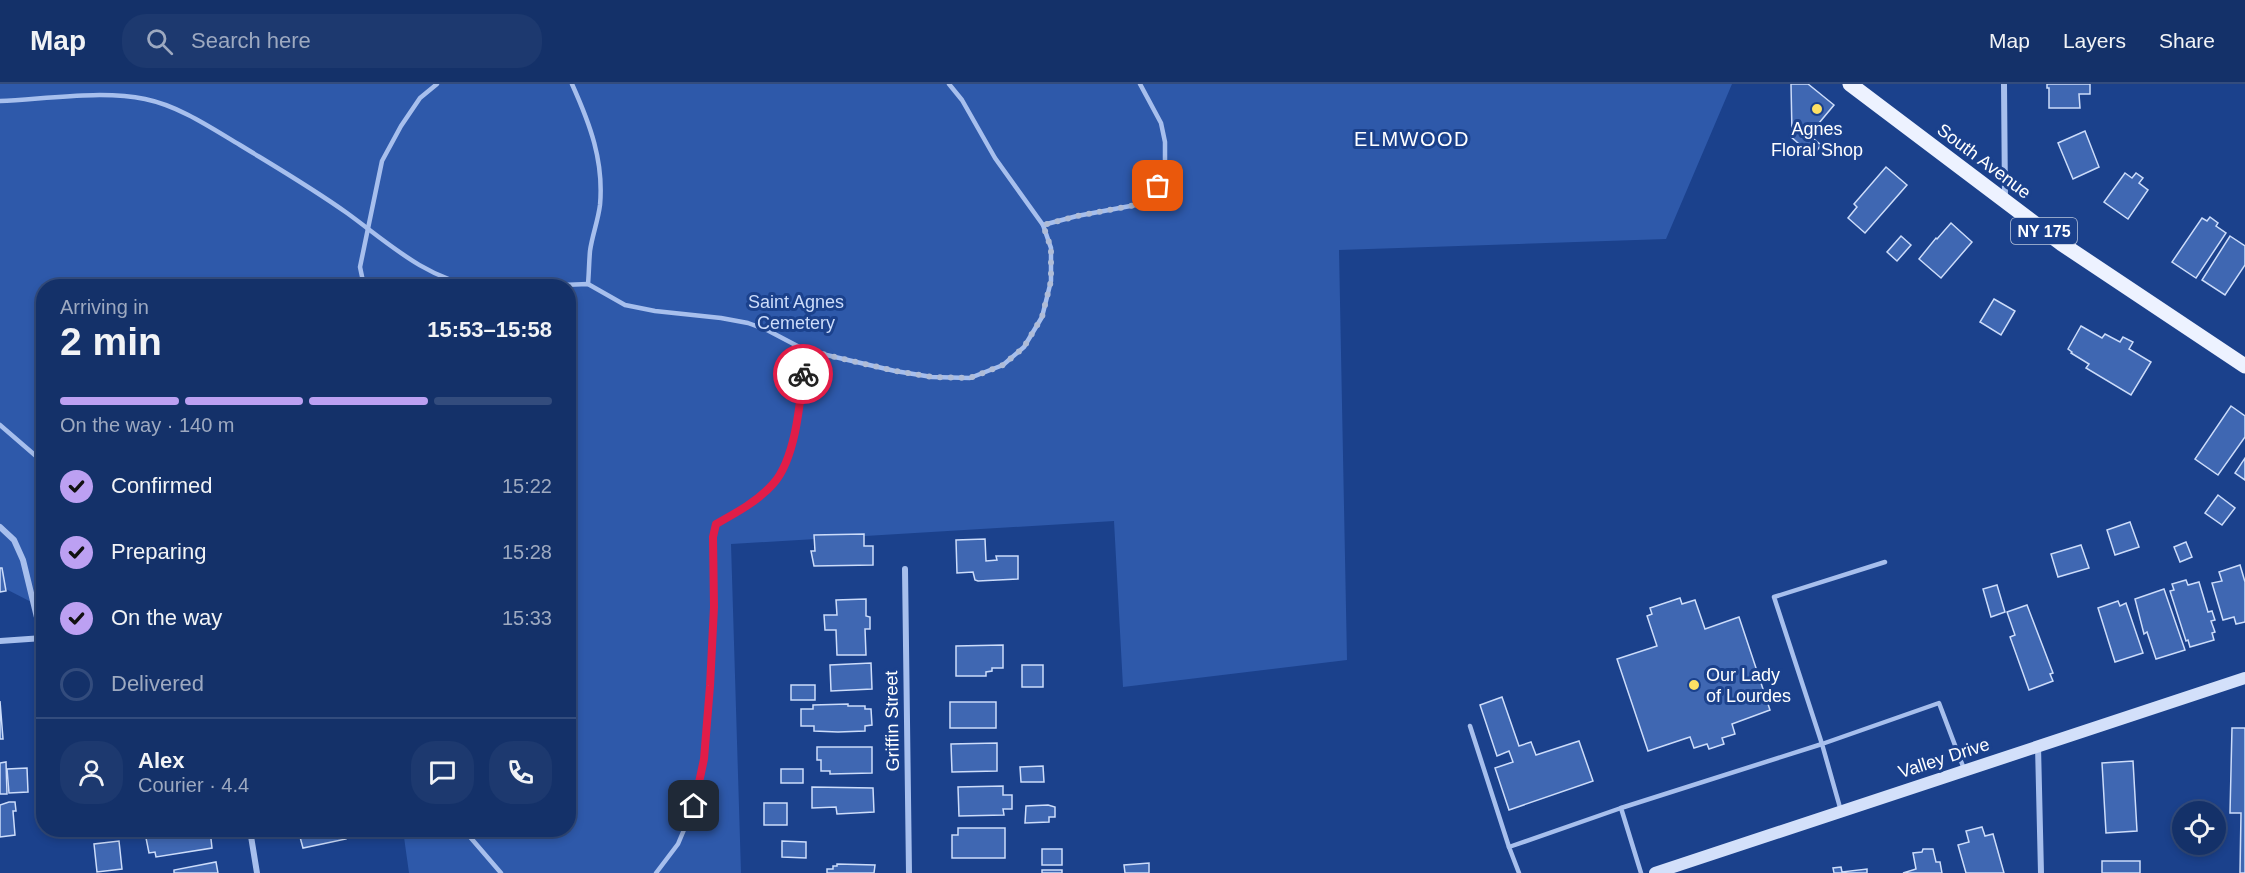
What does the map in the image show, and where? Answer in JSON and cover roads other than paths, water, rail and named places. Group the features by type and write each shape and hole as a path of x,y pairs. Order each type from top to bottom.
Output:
{"main road":[{"name":"South Avenue","path":"1850,84 2062,244 2245,366"},
{"name":"Valley Drive","path":"1655,873 2245,678"}],"street":[{"path":"2004,84 2005,202"},
{"path":"0,527 14,540 23,560 36,611"},
{"name":"Griffin Street","path":"905,569 909,873"},
{"path":"0,640 36,638"},
{"path":"2038,746 2041,873"},
{"path":"251,837 256,873"}],"lane":[{"path":"363,279 360,267 382,161 401,126 420,98 437,84"},
{"path":"572,84 590,122 598,153 600,175 600,206 590,250 588,284"},
{"path":"576,284 588,284 625,305 748,323 767,330 805,350 895,371 932,377 970,378 1003,365 1024,347 1042,317 1051,281 1051,248 1043,225 995,158 962,100 949,84"},
{"path":"1043,225 1141,204 1158,186 1165,168 1165,142 1161,123 1140,84"},
{"path":"0,101 109,95 146,99 176,109 310,186 430,273 445,279"},
{"path":"656,873 678,844 694,806 704,759 714,607 713,537 716,524 755,500 774,483 790,451 795,431 805,350"},
{"path":"0,425 36,456"},
{"path":"1841,811 1822,744 1774,597 1885,562"},
{"path":"1509,847 1939,704 1965,770"},
{"path":"1470,726 1519,873"},
{"path":"1621,808 1641,873"},
{"path":"471,837 501,873"}],"place":[{"name":"Agnes Floral Shop","path":"1817,109"},
{"name":"Our Lady of Lourdes","path":"1694,685"}],"district":[{"name":"ELMWOOD","path":"1412,139"}],"park label":[{"name":"Saint Agnes Cemetery","path":"796,312"}]}
